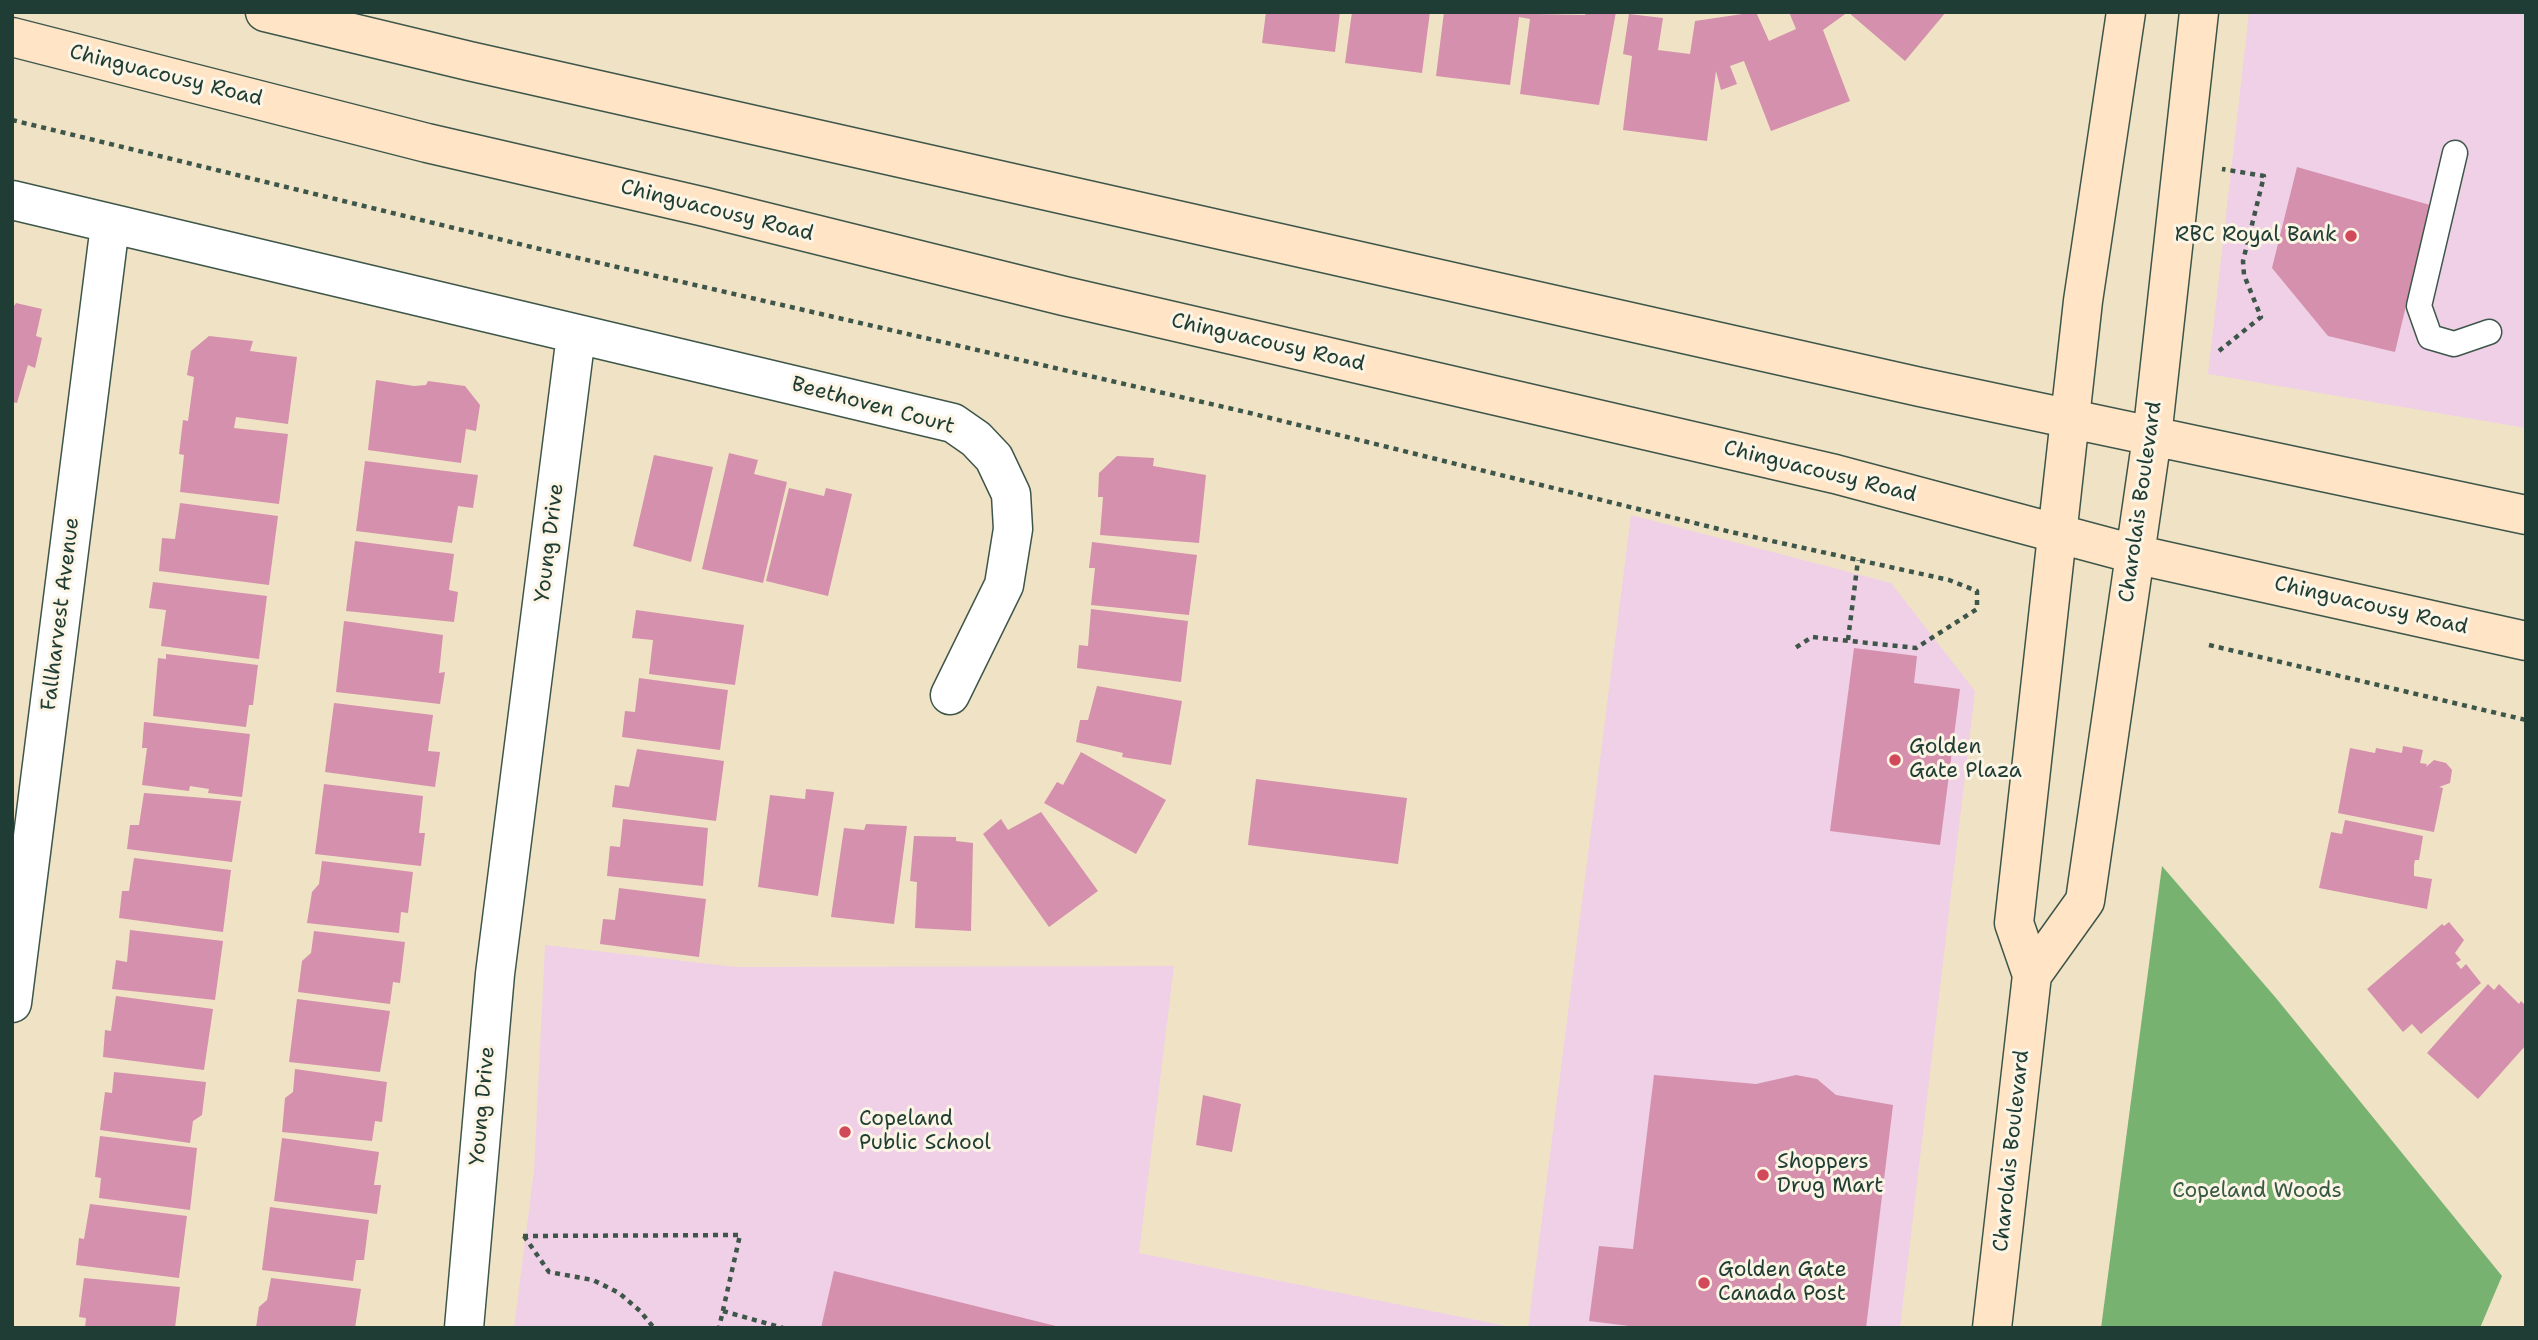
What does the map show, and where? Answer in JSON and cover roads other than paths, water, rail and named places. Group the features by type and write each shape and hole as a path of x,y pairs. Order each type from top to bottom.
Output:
{"main road":[{"path":"265,12 482,64 2070,420 2526,515"},
{"name":"Charolais Boulevard","path":"1992,1328 2032,975 2014,923 2083,301 2126,12"},
{"name":"Charolais Boulevard","path":"2032,975 2085,901 2152,437 2199,12"},
{"name":"Chinguacousy Road","path":"12,37 428,143 705,207 1064,296 1835,474 2134,554 2526,641"}],"street":[{"path":"12,200 576,334"},
{"name":"Fallharvest Avenue","path":"12,1003 110,225"},
{"name":"Beethoven Court","path":"576,334 696,360 953,424 976,439 994,458 1011,494 1013,529 1004,585 950,695"},
{"name":"Young Drive","path":"464,1328 495,974 576,334"}],"lane":[{"path":"2455,153 2419,306 2430,337 2454,344 2489,332"}],"place":[{"name":"RBC Royal Bank","path":"2351,236"},
{"name":"Golden Gate Plaza","path":"1895,760"},
{"name":"Copeland Public School","path":"845,1132"},
{"name":"Shoppers Drug Mart","path":"1763,1175"},
{"name":"Golden Gate Canada Post","path":"1704,1283"}],"park label":[{"name":"Copeland Woods","path":"2257,1192"}]}
